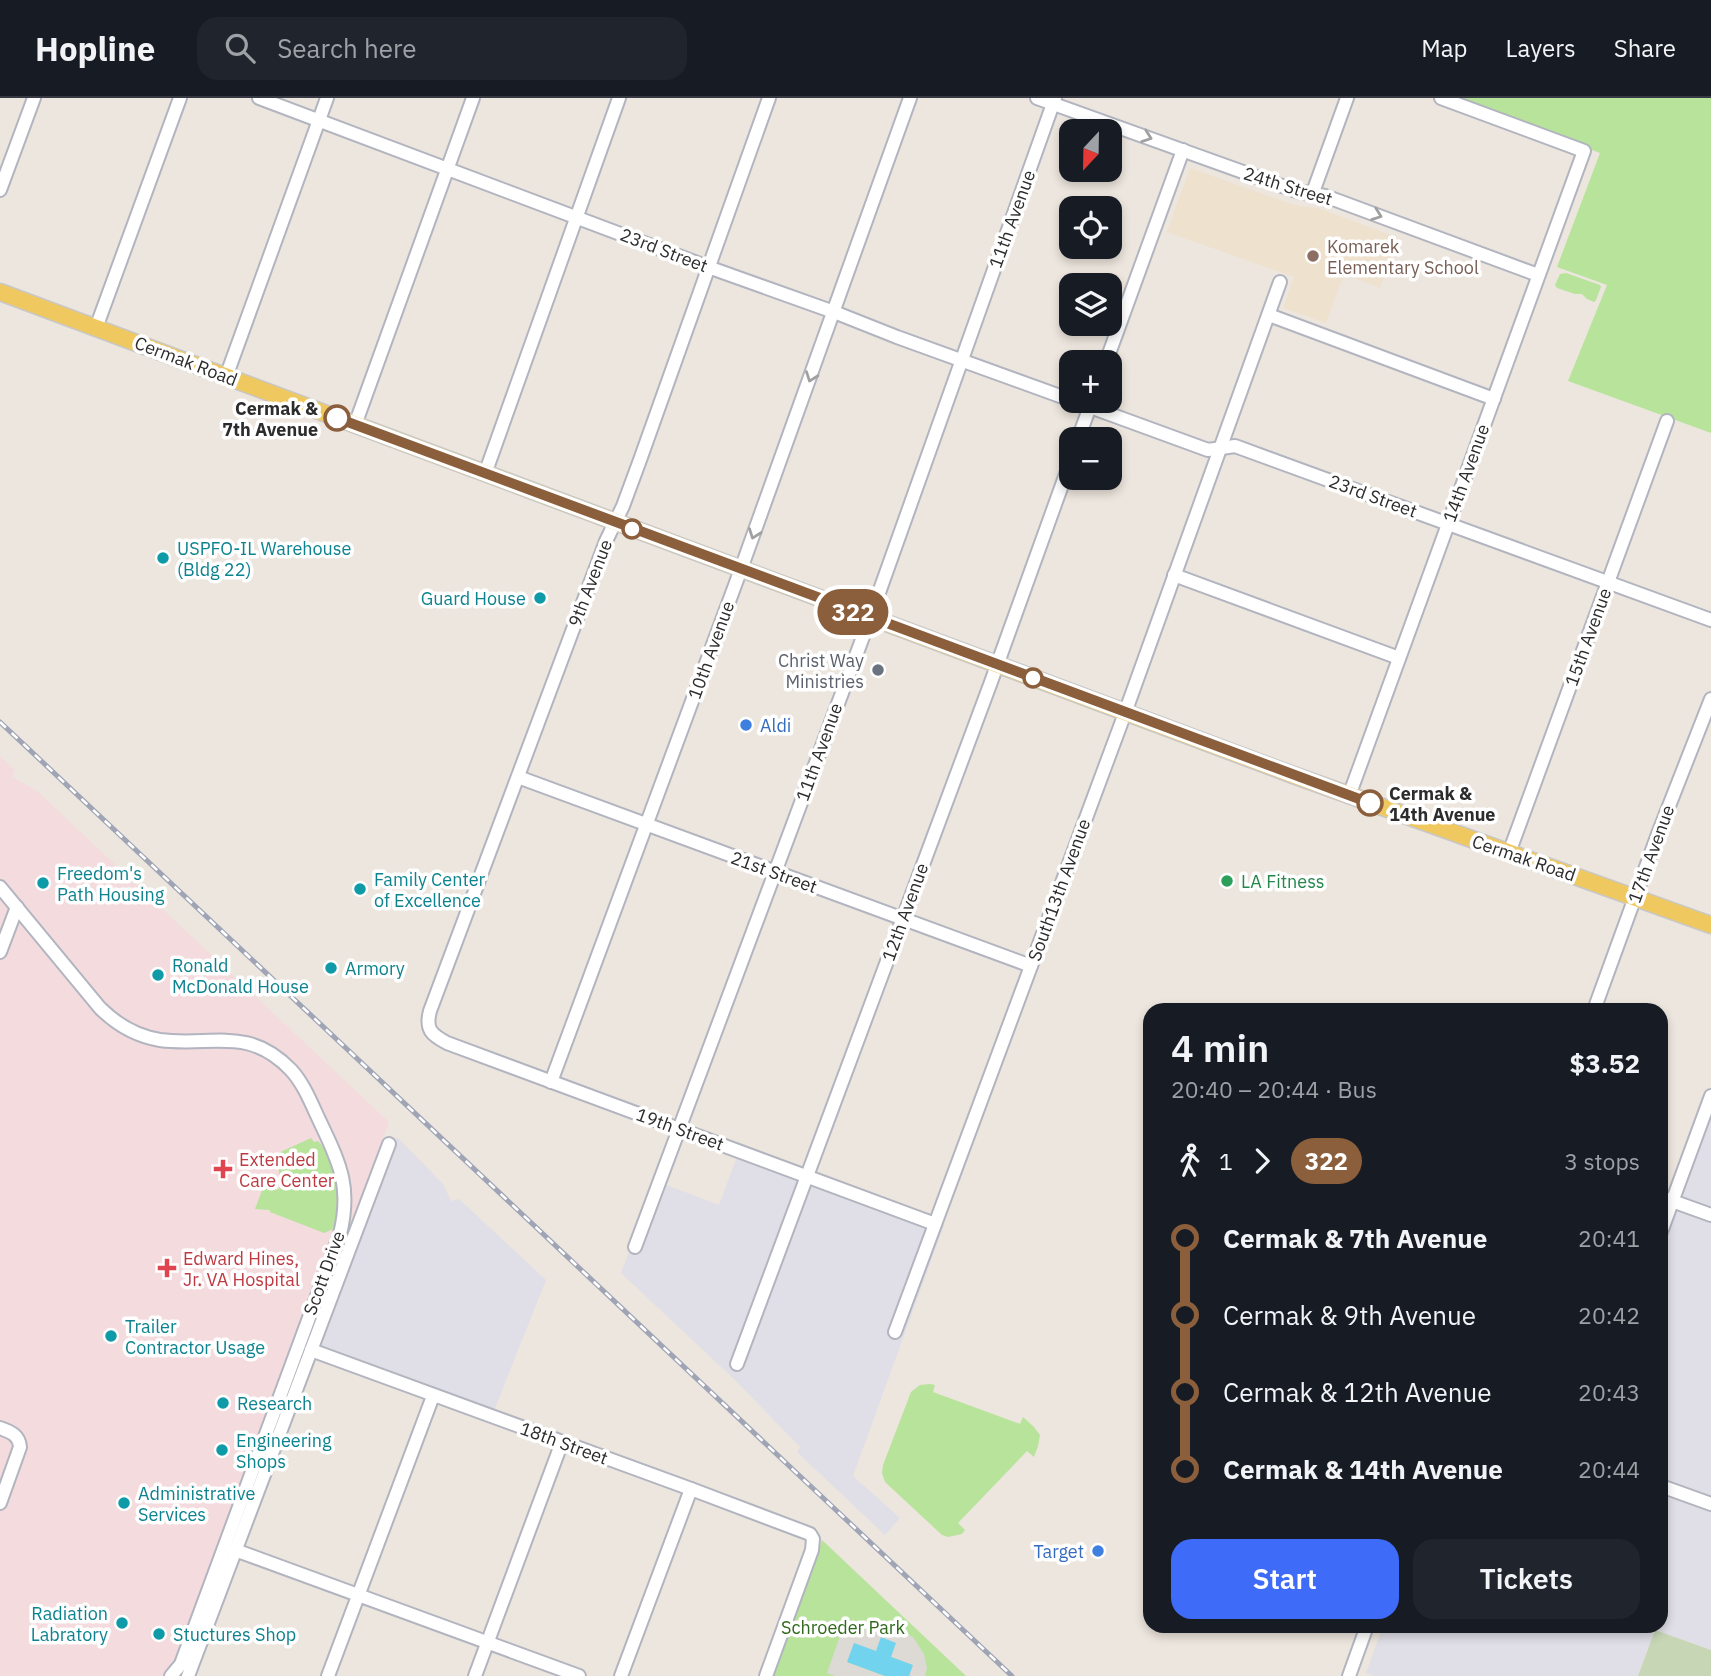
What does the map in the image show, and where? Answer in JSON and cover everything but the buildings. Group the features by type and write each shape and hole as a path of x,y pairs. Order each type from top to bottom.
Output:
{"main road":[{"name":"Cermak Road","path":"0,292 1349,796 1711,925"}],"street":[{"path":"0,190 34,98"},
{"path":"96,328 180,98"},
{"name":"23rd Street","path":"259,98 708,267 1059,395"},
{"path":"226,377 327,98"},
{"path":"355,425 473,98"},
{"path":"485,474 619,98"},
{"name":"9th Avenue","path":"429,1029 430,1011 606,541 636,471 769,98"},
{"name":"10th Avenue","path":"551,1082 741,569 910,98"},
{"name":"24th Street","path":"1037,98 1054,101 1296,191 1325,196 1538,275"},
{"path":"1312,195 1347,98"},
{"name":"14th Avenue","path":"1349,796 1584,151 1441,98"},
{"name":"11th Avenue","path":"635,1247 870,618 1054,101"},
{"path":"1110,350 1183,150"},
{"name":"South13th Avenue","path":"895,1332 1125,713 1280,282"},
{"path":"1269,315 1494,399"},
{"name":"23rd Street","path":"1114,413 1208,450 1235,446 1711,620"},
{"name":"15th Avenue","path":"1509,853 1667,421"},
{"name":"12th Avenue","path":"737,1364 1060,490"},
{"path":"1174,575 1399,658"},
{"name":"17th Avenue","path":"1597,1003 1711,699"},
{"name":"21st Street","path":"518,778 1031,966"},
{"name":"Scott Drive","path":"0,887 100,1008 119,1025 159,1040 222,1040 244,1043 257,1047 283,1063 293,1072 304,1090 335,1154 344,1181 345,1201 340,1234 181,1664 171,1676"},
{"path":"0,951 17,907"},
{"name":"19th Street","path":"429,1029 433,1035 447,1043 935,1224"},
{"path":"1668,1197 1711,1096"},
{"path":"188,1676 389,1144"},
{"path":"1668,1199 1711,1215"},
{"name":"18th Street","path":"311,1350 810,1534 813,1550 766,1676"},
{"path":"328,1676 433,1396"},
{"path":"0,1428 12,1433 19,1440 20,1447 0,1503"},
{"path":"475,1676 562,1442"},
{"path":"1668,1488 1709,1503 1711,1490"},
{"path":"621,1676 691,1489"},
{"path":"235,1549 579,1676"},
{"path":"1349,1676 1364,1633"}],"shaded area":[{"name":"Komarek Elementary School","path":"1190,168 1294,205 1321,209 1398,238 1380,288 1344,274 1326,323 1283,308 1294,277 1167,232"},
{"name":"Edward Hines, Jr. VA Hospital","path":"0,756 15,770 12,777 37,791 389,1122 181,1676 0,1676"},
{"path":"1711,1116 1711,1650 1663,1633 1668,1633 1668,1233"},
{"path":"397,1137 443,1184 451,1201 459,1199 546,1280 493,1413 317,1347"},
{"path":"740,1149 944,1225 853,1476 900,1518 885,1535 797,1452 800,1447 736,1381 621,1273 656,1181 719,1205"},
{"path":"873,1619 913,1637 924,1654 927,1668 925,1676 909,1676 912,1665 876,1651 847,1662 885,1676 835,1676 827,1673 842,1630 854,1633 863,1631"},
{"path":"1380,1633 1654,1633 1638,1676 1375,1676 1366,1673"}],"green space":[{"path":"1457,98 1711,98 1711,433 1568,381 1607,285 1557,267 1600,153"},
{"path":"1566,273 1600,285 1596,300 1594,302 1582,294 1557,288 1555,285 1560,274"},
{"path":"311,1138 314,1142 318,1141 325,1150 336,1183 336,1219 333,1229 324,1233 270,1210 255,1209 264,1185 277,1190 280,1187 274,1155"},
{"path":"920,1385 935,1385 933,1392 1020,1424 1023,1417 1040,1435 1034,1457 1027,1451 958,1523 965,1530 962,1534 948,1537 942,1535 885,1482 882,1473 911,1392"},
{"name":"Schroeder Park","path":"822,1540 966,1676 773,1676"},
{"path":"1654,1633 1663,1633 1711,1650 1711,1676 1638,1676"}],"water":[{"path":"881,1637 896,1643 891,1657 913,1665 909,1676 885,1676 847,1662 854,1643 876,1651"}],"railway":[{"path":"0,722 1012,1676"}],"bus line":[{"name":"322","path":"337,418 1370,803"}],"place":[{"name":"Komarek Elementary School","path":"1313,256"},
{"name":"Cermak & 7th Avenue","path":"337,418"},
{"name":"USPFO-IL Warehouse (Bldg 22)","path":"163,558"},
{"name":"Guard House","path":"540,598"},
{"name":"Christ Way Ministries","path":"878,670"},
{"name":"Aldi","path":"746,725"},
{"name":"Cermak & 14th Avenue","path":"1370,803"},
{"name":"LA Fitness","path":"1227,881"},
{"name":"Freedom's Path Housing","path":"43,883"},
{"name":"Family Center of Excellence","path":"360,889"},
{"name":"Armory","path":"331,968"},
{"name":"Ronald McDonald House","path":"158,975"},
{"name":"Extended Care Center","path":"223,1169"},
{"name":"Edward Hines, Jr. VA Hospital","path":"167,1268"},
{"name":"Trailer Contractor Usage","path":"111,1336"},
{"name":"Research","path":"223,1403"},
{"name":"Engineering Shops","path":"222,1450"},
{"name":"Administrative Services","path":"124,1503"},
{"name":"Target","path":"1098,1551"},
{"name":"Radiation Labratory","path":"122,1623"},
{"name":"Stuctures Shop","path":"159,1634"}]}
